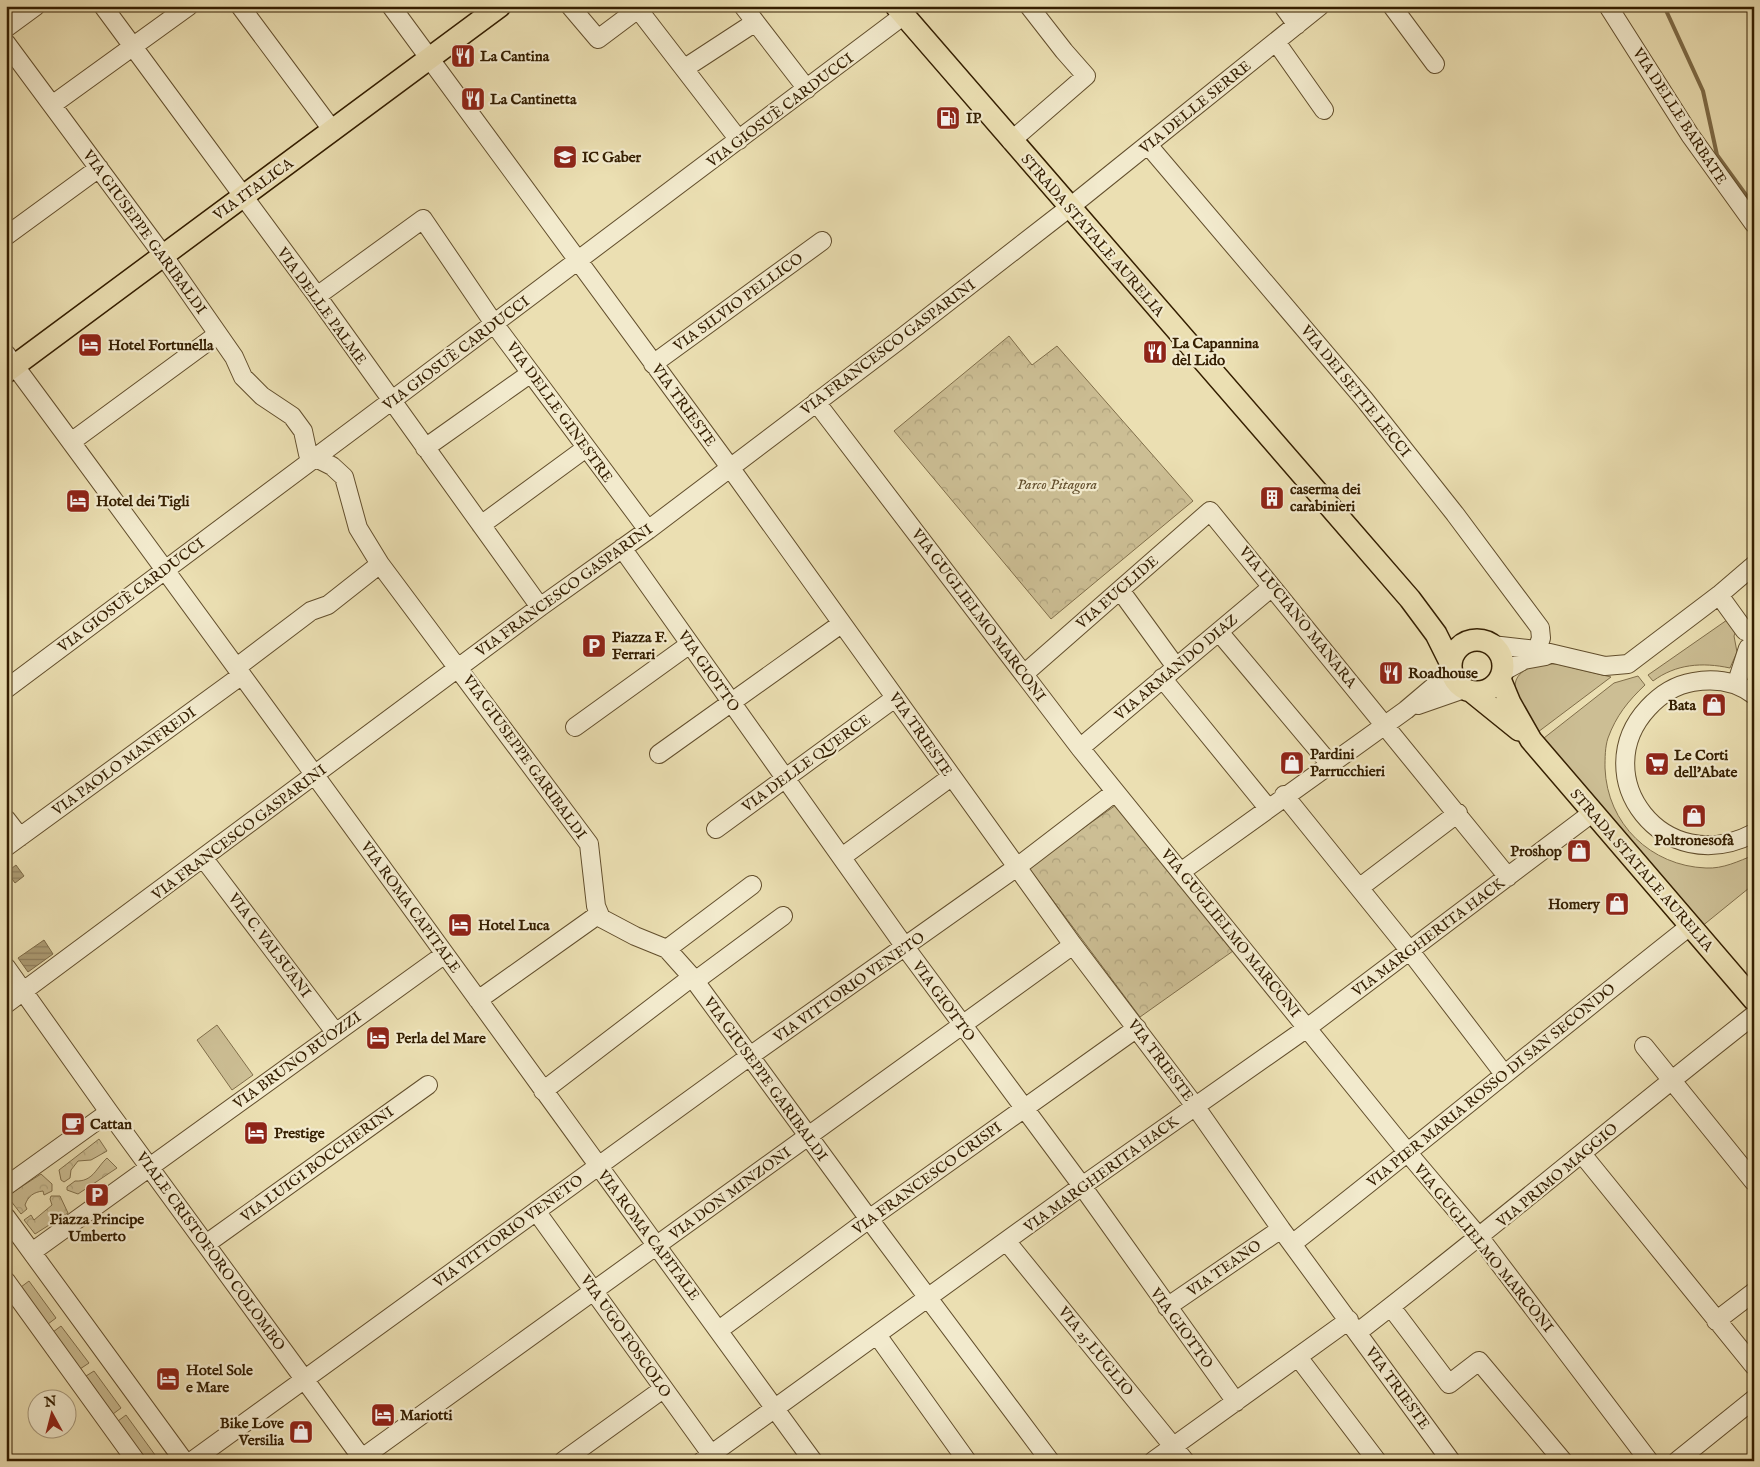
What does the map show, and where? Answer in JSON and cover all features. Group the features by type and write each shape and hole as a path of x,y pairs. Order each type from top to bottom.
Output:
{"main road":[{"name":"VIA ITALICA","path":"9,364 163,255 500,6"},
{"name":"STRADA STATALE AURELIA","path":"900,11 1410,599 1436,634 1451,668"},
{"name":"STRADA STATALE AURELIA","path":"1410,599 1444,628 1481,643"},
{"path":"1481,643 1501,657 1501,676 1488,690 1468,690 1456,681 1451,668 1457,649 1481,643"},
{"name":"STRADA STATALE AURELIA","path":"1501,676 1510,703 1531,740 1754,1000"},
{"name":"STRADA STATALE AURELIA","path":"1468,690 1531,740"}],"street":[{"path":"6,28 36,6"},
{"name":"VIA DELLE PALME","path":"103,6 242,197 317,296 540,607"},
{"path":"52,105 190,6"},
{"path":"240,6 333,130"},
{"name":"VIA TRIESTE","path":"391,6 431,57 729,466 1073,945 1195,1106 1281,1229 1354,1326 1444,1458"},
{"path":"570,6 598,39 640,8 737,142"},
{"path":"743,6 754,23 807,89"},
{"path":"1011,141 1086,76 1029,6"},
{"path":"1282,6 1297,24"},
{"name":"VIA DELLE SERRE","path":"1070,207 1320,6"},
{"path":"1392,6 1435,64"},
{"name":"VIA DELLE BARBATE","path":"1608,6 1690,135 1754,224"},
{"name":"VIA GIOSUÈ CARDUCCI","path":"6,689 495,325 578,260 645,212 807,89 900,11"},
{"path":"685,68 754,23"},
{"path":"1276,42 1324,110"},
{"name":"VIA GIUSEPPE GARIBALDI","path":"6,43 163,255 234,357 242,377 262,396 292,416 302,431 308,454 332,466 344,477 358,528 380,564 459,667 589,844 589,862 599,914 604,920 667,949 693,979 1050,1461"},
{"name":"VIA DEI SETTE LECCI","path":"1148,145 1316,340 1455,514 1540,628 1541,638 1537,650"},
{"path":"6,236 99,168"},
{"name":"VIA FRANCESCO GASPARINI","path":"6,1004 204,859 540,607 648,530 729,466 816,402 1070,207"},
{"name":"VIA DELLE GINESTRE","path":"317,296 423,219 495,325 648,530"},
{"name":"VIA SILVIO PELLICO","path":"653,364 822,241"},
{"path":"71,442 218,334"},
{"name":"VIA ROMA CAPITALE","path":"9,364 71,442 240,671 813,1461"},
{"path":"425,448 531,373"},
{"name":"VIA GUGLIELMO MARCONI","path":"816,402 1080,748 1182,870 1408,1153 1480,1238 1649,1461"},
{"path":"481,525 586,448"},
{"name":"VIA EUCLIDE","path":"1024,674 1210,511"},
{"name":"VIA LUCIANO MANARA","path":"1210,511 1458,813 1508,877"},
{"name":"VIA GIOTTO","path":"622,548 905,947 1023,1109 1082,1186 1236,1402"},
{"name":"VIA PAOLO MANFREDI","path":"13,842 240,671 311,611 328,605 380,564"},
{"path":"1481,643 1537,650 1605,666 1628,664 1719,596 1754,565"},
{"name":"VIA ARMANDO DIAZ","path":"1080,748 1272,588"},
{"path":"1120,590 1176,667"},
{"path":"1719,596 1750,639 1736,685"},
{"path":"659,754 841,624"},
{"path":"1218,632 1330,763"},
{"path":"575,727 690,644"},
{"path":"1501,676 1532,658 1564,657"},
{"path":"1182,870 1284,795 1406,710 1451,668"},
{"path":"1162,678 1268,808"},
{"path":"1754,695 1736,685 1720,681 1695,682 1677,686 1657,699 1641,716 1633,729 1627,751 1626,770 1632,796 1643,814 1657,829 1670,837 1685,843 1708,846 1725,844 1754,833"},
{"path":"1406,710 1468,690"},
{"name":"VIA DELLE QUERCE","path":"716,828 786,780 895,698"},
{"path":"842,856 951,777"},
{"name":"VIA VITTORIO VENETO","path":"192,1461 750,1056 1017,867 1116,792"},
{"path":"1284,795 1410,951 1504,1074"},
{"path":"1360,888 1458,813"},
{"name":"VIA MARGHERITA HACK","path":"710,1459 775,1408 1082,1186 1307,1028 1592,813"},
{"path":"6,819 13,842"},
{"name":"VIA C. VALSUANI","path":"204,859 335,1032"},
{"path":"667,949 752,885"},
{"path":"478,1000 599,914"},
{"path":"543,1091 693,979 783,916"},
{"name":"VIA PIER MARIA ROSSO DI SAN SECONDO","path":"1292,1244 1690,926"},
{"name":"VIA DON MINZONI","path":"363,1459 1073,945"},
{"name":"VIA BRUNO BUOZZI","path":"149,1167 445,954"},
{"name":"VIALE CRISTOFORO COLOMBO","path":"6,967 109,1112 363,1459"},
{"name":"VIA PRIMO MAGGIO","path":"1152,1461 1298,1357 1391,1307 1480,1238 1671,1080 1754,1015"},
{"name":"VIA FRANCESCO CRISPI","path":"719,1330 869,1219 1137,1028"},
{"path":"1644,1046 1754,1182"},
{"name":"VIA LUIGI BOCCHERINI","path":"206,1244 428,1085"},
{"path":"6,1186 109,1112"},
{"path":"1582,1154 1754,1366"},
{"path":"32,1252 149,1167"},
{"name":"VIA UGO FOSCOLO","path":"536,1211 663,1389 710,1459"},
{"path":"6,1217 184,1461"},
{"name":"VIA TEANO","path":"1167,1307 1281,1229"},
{"name":"VIA 25 LUGLIO","path":"1007,1242 1185,1461"},
{"path":"6,1281 136,1461"},
{"path":"1716,1321 1754,1292"},
{"path":"1391,1307 1449,1384 1479,1361 1561,1460"},
{"path":"877,1334 967,1461"},
{"path":"1298,1357 1377,1461"},
{"path":"563,1461 663,1389"},
{"path":"1677,1461 1754,1399"}],"green space":[{"name":"Parco Pitagora","path":"1009,336 1032,365 1057,346 1193,501 1051,619 894,431"},
{"path":"1727,620 1736,631 1734,636 1737,652 1730,668 1709,665 1690,666 1671,671 1653,681 1648,675"},
{"path":"1540,664 1557,664 1611,677 1538,732 1520,702 1515,684 1518,676"},
{"path":"1638,676 1645,685 1619,716 1611,730 1606,749 1605,768 1608,788 1614,807 1623,824 1650,850 1667,859 1686,865 1706,868 1719,867 1754,855 1754,884 1701,927 1544,738 1614,683"},
{"path":"1116,805 1233,951 1140,1017 1028,867"},
{"path":"217,1025 253,1075 232,1090 197,1040"},
{"path":"99,1139 107,1151 91,1160 78,1161 71,1170 70,1178 64,1182 61,1180 59,1170"},
{"path":"107,1158 117,1168 78,1194 67,1190 67,1187 75,1181 81,1181 94,1174"},
{"path":"41,1174 52,1184 52,1191 44,1195 43,1191 32,1195 25,1205 27,1209 21,1214 7,1196"},
{"path":"51,1196 60,1196 68,1213 35,1234 24,1220 31,1215 34,1220 52,1205"},
{"path":"29,1281 56,1318 48,1324 21,1287"},
{"path":"61,1326 89,1363 80,1369 53,1332"},
{"path":"94,1371 121,1408 113,1414 86,1376"},
{"path":"126,1415 158,1459 147,1461 118,1421"}],"shaded area":[{"path":"16,865 24,876 15,883 7,872"},
{"path":"44,940 53,954 28,972 18,958"}],"waterway":[{"path":"1664,6 1703,91 1717,155 1754,206"}],"place":[{"name":"La Cantina","path":"463,56"},
{"name":"La Cantinetta","path":"473,99"},
{"name":"IP","path":"948,118"},
{"name":"IC Gaber","path":"565,157"},
{"name":"Hotel Fortunella","path":"90,345"},
{"name":"La Capannina del Lido","path":"1155,352"},
{"name":"caserma dei carabinieri","path":"1272,498"},
{"name":"Hotel dei Tigli","path":"78,501"},
{"name":"Piazza F. Ferrari","path":"594,646"},
{"name":"Roadhouse","path":"1391,673"},
{"name":"Bata","path":"1714,705"},
{"name":"Pardini Parrucchieri","path":"1292,763"},
{"name":"Le Corti dell'Abate","path":"1657,764"},
{"name":"Poltronesofà","path":"1694,816"},
{"name":"Proshop","path":"1579,851"},
{"name":"Homery","path":"1617,904"},
{"name":"Hotel Luca","path":"460,925"},
{"name":"Perla del Mare","path":"378,1038"},
{"name":"Cattan","path":"73,1124"},
{"name":"Prestige","path":"256,1133"},
{"name":"Piazza Principe Umberto","path":"97,1195"},
{"name":"Hotel Sole e Mare","path":"168,1379"},
{"name":"Mariotti","path":"383,1415"},
{"name":"Bike Love Versilia","path":"301,1432"}]}
